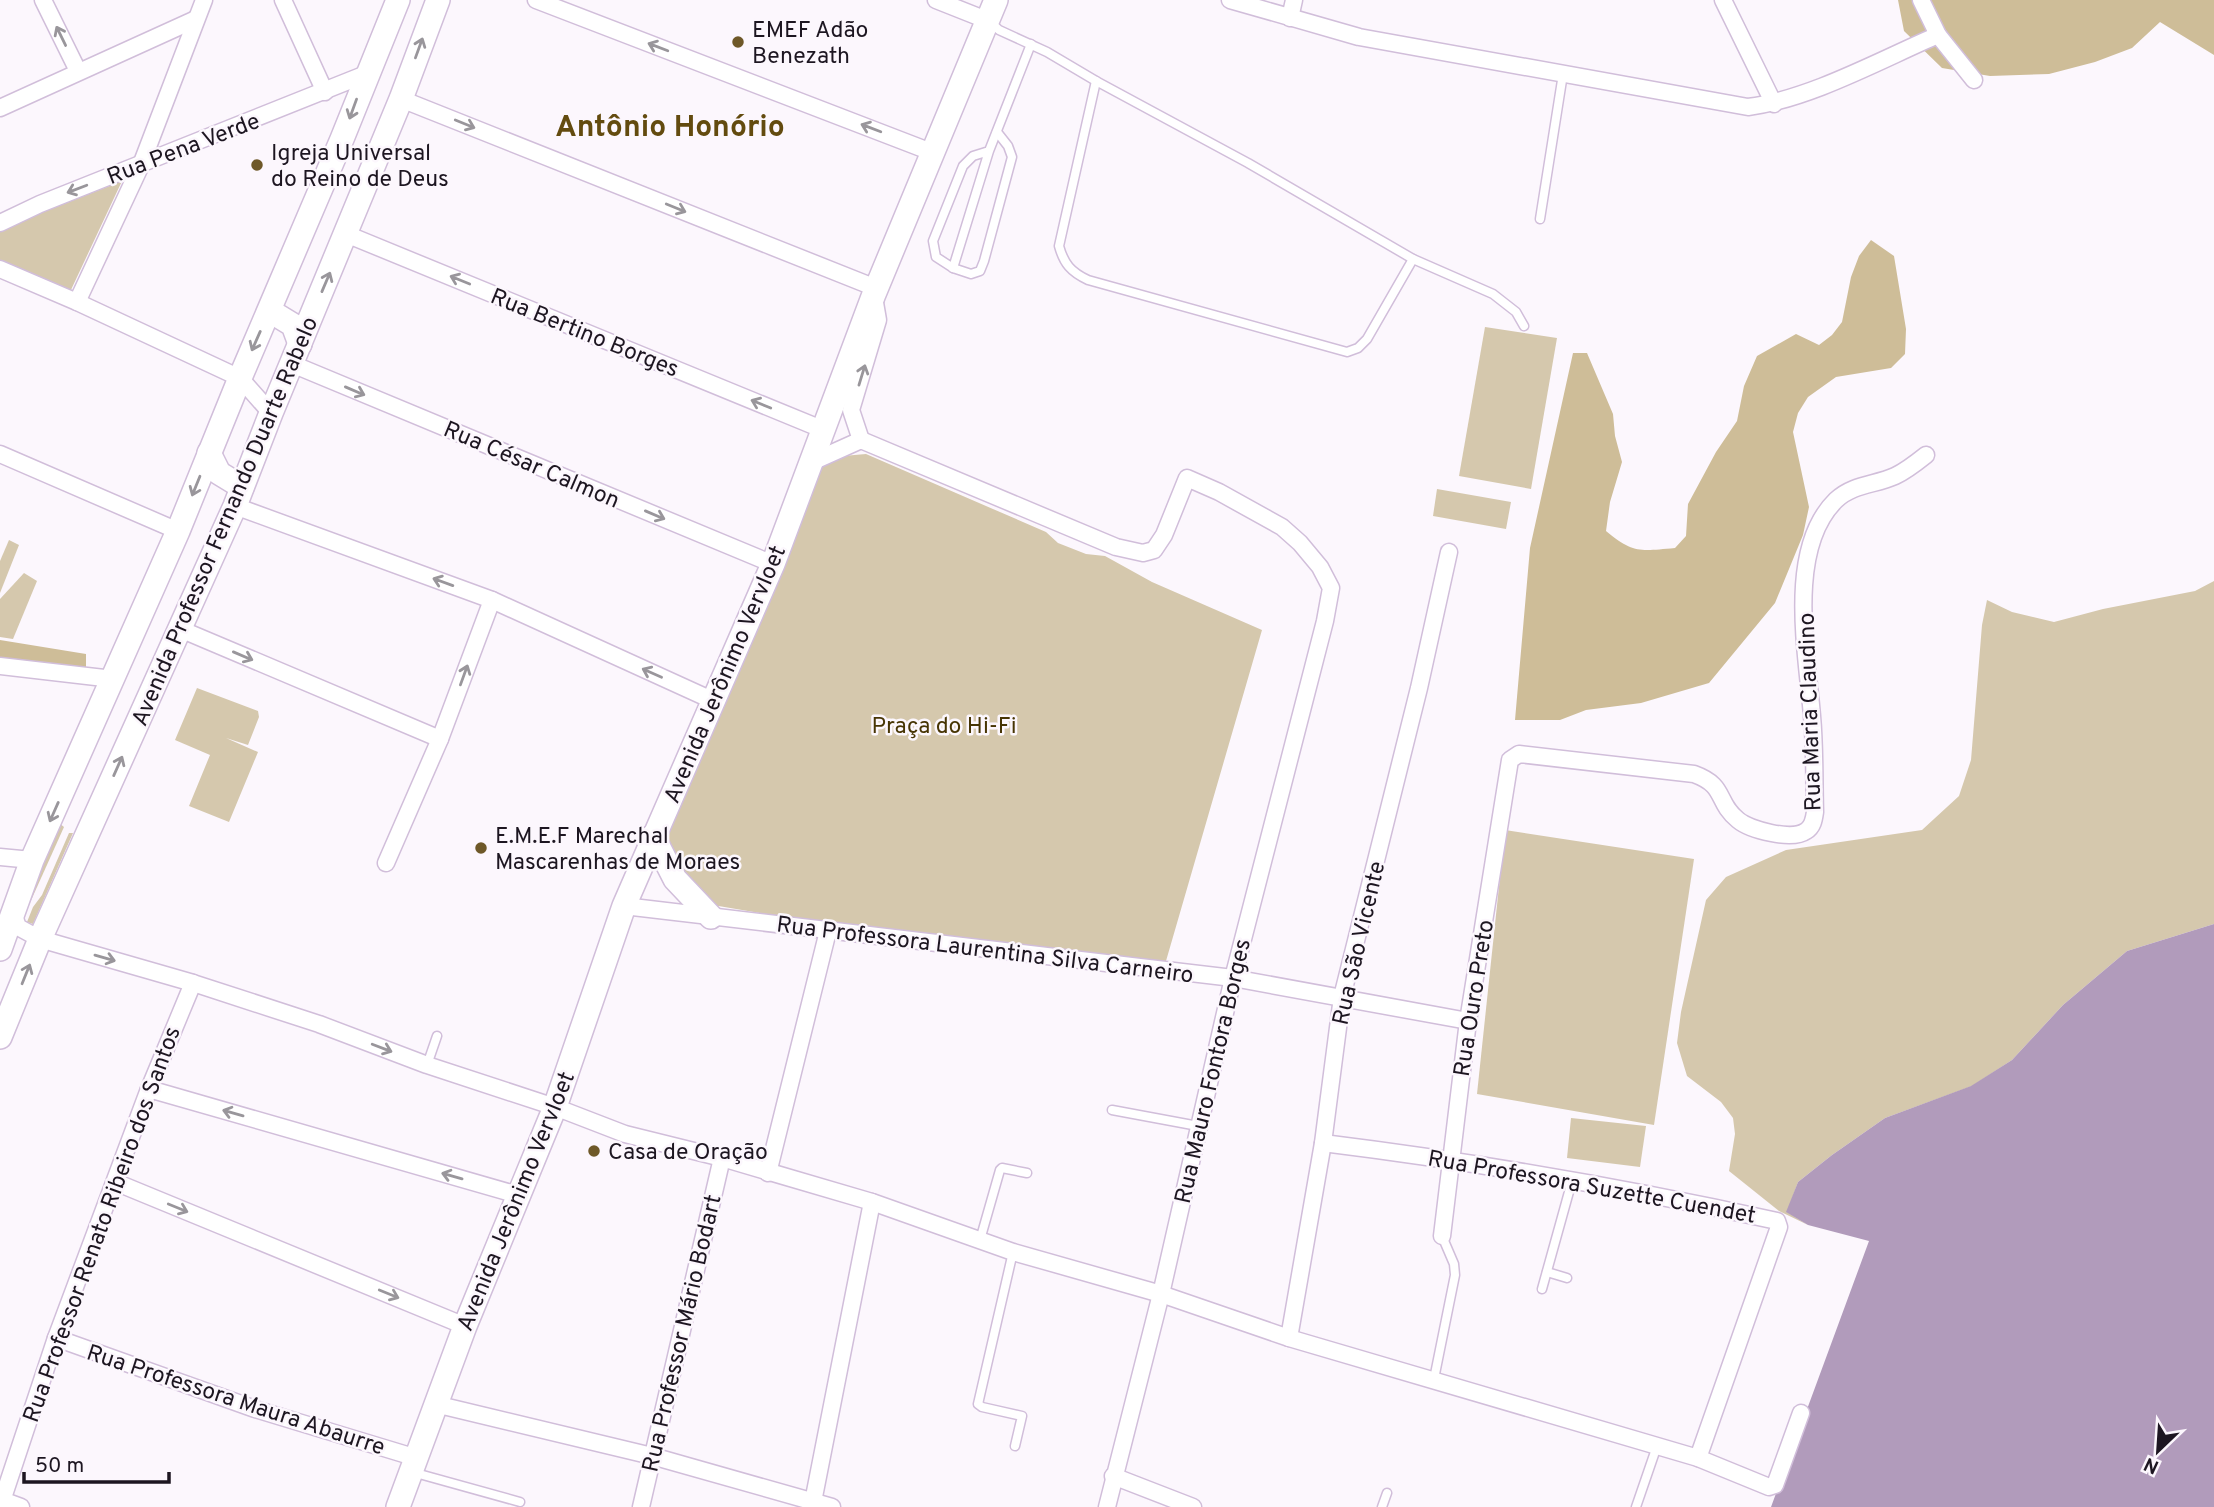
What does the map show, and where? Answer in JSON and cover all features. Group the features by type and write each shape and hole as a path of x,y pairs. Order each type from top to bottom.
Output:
{"street":[{"path":"43,0 78,71"},
{"path":"77,302 141,165 204,0"},
{"path":"283,0 325,92"},
{"name":"Avenida Professor Fernando Duarte Rabelo","path":"0,949 32,860 178,531 398,0"},
{"name":"Avenida Professor Fernando Duarte Rabelo","path":"0,1037 40,939 238,496 401,99 438,0"},
{"path":"536,0 934,153"},
{"path":"936,0 992,11"},
{"path":"1230,0 1359,37 1748,107 1774,104 1805,93 1938,35"},
{"path":"1290,18 1294,0"},
{"path":"1723,0 1774,104"},
{"path":"1921,0 1938,35 1974,80"},
{"name":"Avenida Jerônimo Vervloet","path":"398,1507 465,1326 555,1107 624,906 773,564 875,291 992,11"},
{"path":"0,108 196,19"},
{"name":"Rua Pena Verde","path":"0,223 40,204 366,75"},
{"path":"401,99 875,291 878,320 851,410 861,440 812,462"},
{"name":"Rua Bertino Borges","path":"346,234 824,430"},
{"path":"0,269 240,378 271,413"},
{"path":"270,311 293,325 296,354"},
{"name":"Rua César Calmon","path":"296,354 773,564"},
{"name":"Rua Mauro Fontora Borges","path":"861,440 1116,547 1143,553 1154,550 1164,535 1187,478 1219,492 1282,527 1320,566 1331,589 1233,978 1161,1294 1107,1507"},
{"path":"209,453 219,472 238,496 492,600 714,701"},
{"path":"0,454 178,531"},
{"name":"Rua Maria Claudino","path":"1510,760 1519,754 1694,774 1715,784 1729,811 1753,829 1791,835 1805,832 1813,824 1815,812 1813,718 1804,628 1807,554 1817,528 1829,507 1838,498 1859,486 1893,477 1926,455"},
{"name":"Rua São Vicente","path":"1289,1338 1323,1143 1342,997 1419,688 1449,552"},
{"path":"386,863 440,739 492,600"},
{"path":"180,629 440,739"},
{"path":"0,666 113,679"},
{"name":"Rua Ouro Preto","path":"1442,1236 1468,1021 1510,760"},
{"path":"653,836 675,879 711,917"},
{"path":"0,857 32,860"},
{"name":"Rua Professora Laurentina Silva Carneiro","path":"624,906 1233,978 1468,1021"},
{"path":"13,914 18,927 40,939 193,983 319,1024 625,1134 722,1158 872,1202 1013,1252 1161,1294 1289,1338 1698,1458 1772,1486 1775,1485 1801,1413"},
{"path":"768,1172 828,931"},
{"name":"Rua Professor Renato Ribeiro dos Santos","path":"1,1503 8,1457 57,1338 149,1089 193,983"},
{"path":"149,1089 518,1195"},
{"name":"Rua Professora Suzette Cuendet","path":"1323,1143 1450,1159 1657,1194 1779,1223 1698,1458"},
{"name":"Rua Professor Mário Bodart","path":"641,1507 722,1158"},
{"path":"115,1182 465,1326"},
{"path":"812,1504 872,1202"},
{"name":"Rua Professora Maura Abaurre","path":"57,1338 414,1465"},
{"path":"435,1404 652,1456 812,1504 832,1507"},
{"path":"1114,1476 1193,1507"},
{"path":"1,1503 21,1507"}],"lane":[{"path":"992,11 999,30 1031,44 1248,163 1413,259 1493,294 1516,312 1524,326"},
{"path":"953,268 989,151 1031,44"},
{"path":"1539,219 1563,74"},
{"path":"1096,81 1059,246 1063,261 1074,273 1101,284 1347,352 1358,348 1367,340 1413,259"},
{"path":"989,151 973,156 963,166 933,241 936,257 953,268 971,274 979,271 984,261 1012,157 1008,146 997,132"},
{"path":"427,1065 437,1035"},
{"path":"1112,1110 1198,1126"},
{"path":"980,1240 1000,1170 1002,1168 1027,1173"},
{"path":"1542,1289 1572,1180"},
{"path":"1434,1379 1455,1275 1454,1264 1442,1236"},
{"path":"1013,1252 978,1404 1022,1416 1015,1446"},
{"path":"1547,1272 1567,1278"},
{"path":"1636,1507 1657,1446"},
{"path":"414,1465 520,1502"},
{"path":"1382,1507 1387,1493"}],"green space":[{"path":"122,181 70,292 0,263 0,229"},
{"path":"1485,327 1557,338 1531,489 1459,476"},
{"name":"Praça do Hi-Fi","path":"866,454 1046,532 1058,543 1086,554 1105,556 1152,582 1262,630 1166,961 1057,958 953,946 701,903 661,845 819,469 843,456"},
{"path":"1437,489 1511,502 1506,529 1433,516"},
{"path":"9,540 19,545 0,593 0,561"},
{"path":"24,573 37,581 13,639 0,637 0,599"},
{"path":"2214,581 2214,924 2127,951 2063,1005 2012,1060 1972,1086 1885,1118 1832,1155 1798,1182 1787,1212 1808,1225 1779,1211 1729,1171 1735,1134 1733,1118 1721,1102 1687,1076 1677,1043 1681,1012 1706,900 1726,877 1786,850 1922,830 1959,796 1971,760 1982,625 1987,600 2012,612 2054,622 2103,609 2195,591"},
{"path":"197,688 258,711 259,717 248,745 226,738 258,752 229,822 189,806 210,755 175,740"},
{"path":"59,823 64,827 24,916 19,917"},
{"path":"1505,830 1694,859 1654,1125 1477,1094"},
{"path":"69,833 73,833 33,924 27,922 42,895"},
{"path":"1571,1118 1646,1126 1640,1167 1567,1158"}],"shaded area":[{"path":"1898,0 2214,0 2214,55 2160,22 2132,48 2095,62 2049,74 1990,76 1942,68 1904,31"},
{"path":"1871,240 1894,256 1906,329 1905,354 1891,368 1836,377 1808,397 1798,413 1793,432 1809,507 1803,535 1775,603 1709,683 1641,703 1586,710 1560,720 1515,720 1530,548 1573,353 1587,353 1613,414 1622,462 1610,502 1606,531 1624,544 1638,549 1675,548 1686,536 1688,504 1716,452 1737,421 1744,386 1757,356 1796,334 1819,345 1832,335 1842,322 1851,277 1859,256"},
{"path":"0,640 86,654 86,668 0,663"},
{"path":"2214,924 2214,1507 1771,1507 1869,1241 1808,1225 1786,1212 1798,1182 1885,1118 1971,1086 2012,1060 2063,1005 2127,951"}],"place":[{"name":"EMEF Adão Benezath","path":"738,42"},
{"name":"Igreja Universal do Reino de Deus","path":"257,165"},
{"name":"E.M.E.F Marechal Mascarenhas de Moraes","path":"481,848"},
{"name":"Casa de Oração","path":"594,1151"}],"district":[{"name":"Antônio Honório","path":"670,126"}]}
